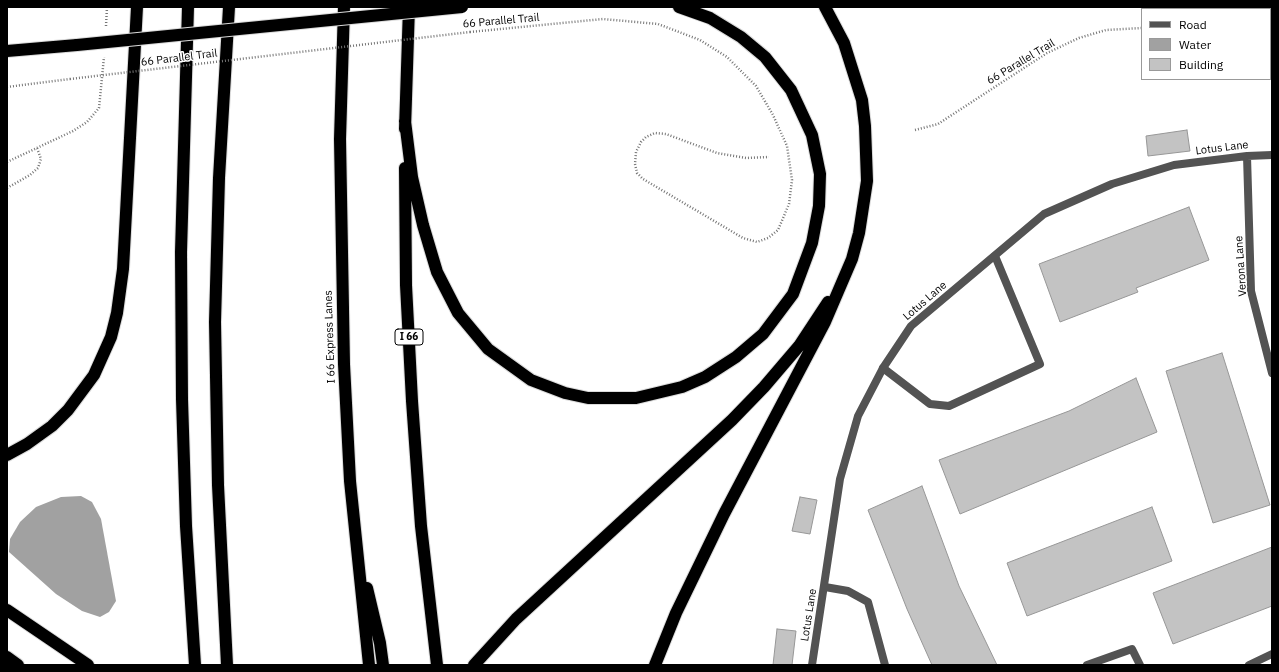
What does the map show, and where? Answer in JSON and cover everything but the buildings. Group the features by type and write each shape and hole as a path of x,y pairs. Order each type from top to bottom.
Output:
{"highway":[{"path":"7,455 27,444 52,426 68,410 94,375 111,337 117,313 123,269 137,7"},
{"path":"188,7 180,252 186,526 195,665"},
{"path":"228,665 218,485 215,322 219,171 229,7"},
{"name":"I 66 Express Lanes","path":"344,7 340,139 342,298 347,421 356,544 369,665"},
{"name":"I 66","path":"408,7 405,121 406,277 412,401 421,526 437,665"},
{"path":"7,51 462,7"},
{"path":"405,121 412,177 423,225 437,272 458,313 488,349 531,380 565,394 611,400 636,398 682,387 706,377 742,353 763,334 793,294 812,243 819,206 820,174 812,135 792,90 764,57 741,37 710,18 679,7"},
{"path":"655,665 680,606 724,514 825,322 852,259 864,208 867,158 862,100 844,43 825,7"},
{"path":"474,665 516,619 714,436 782,368 812,327 852,259"},
{"path":"356,544 380,643 383,665"},
{"path":"7,610 88,665"},
{"path":"7,657 18,665"}],"street":[{"name":"Lotus Lane","path":"812,665 840,479 858,416 883,368 911,326 1044,214 1112,184 1174,165 1247,156 1272,155"},
{"name":"Verona Lane","path":"1247,156 1251,291 1272,373"},
{"path":"883,368 930,404 949,406 1040,364 995,256"},
{"path":"825,586 848,591 868,602 885,665"},
{"path":"1087,665 1132,649 1140,665"},
{"path":"1249,665 1272,654"}],"path":[{"path":"106,30 107,7"},
{"name":"66 Parallel Trail","path":"7,87 470,32 604,19 658,24 700,40 727,56 756,86 773,115 787,146 792,180 789,204 778,230 768,238 757,242 742,238 643,179 637,173 636,152 641,142 646,137 655,133 666,134 717,153 746,158 769,157"},
{"name":"66 Parallel Trail","path":"915,130 938,124 1047,53 1079,38 1106,30 1141,28"},
{"path":"7,162 38,148 87,122 100,108 105,53"},
{"path":"7,188 38,168 41,159 38,148"}],"water":[{"path":"81,496 92,502 101,519 116,601 109,612 100,617 82,611 56,594 9,552 10,539 20,522 36,507 61,497"}]}
